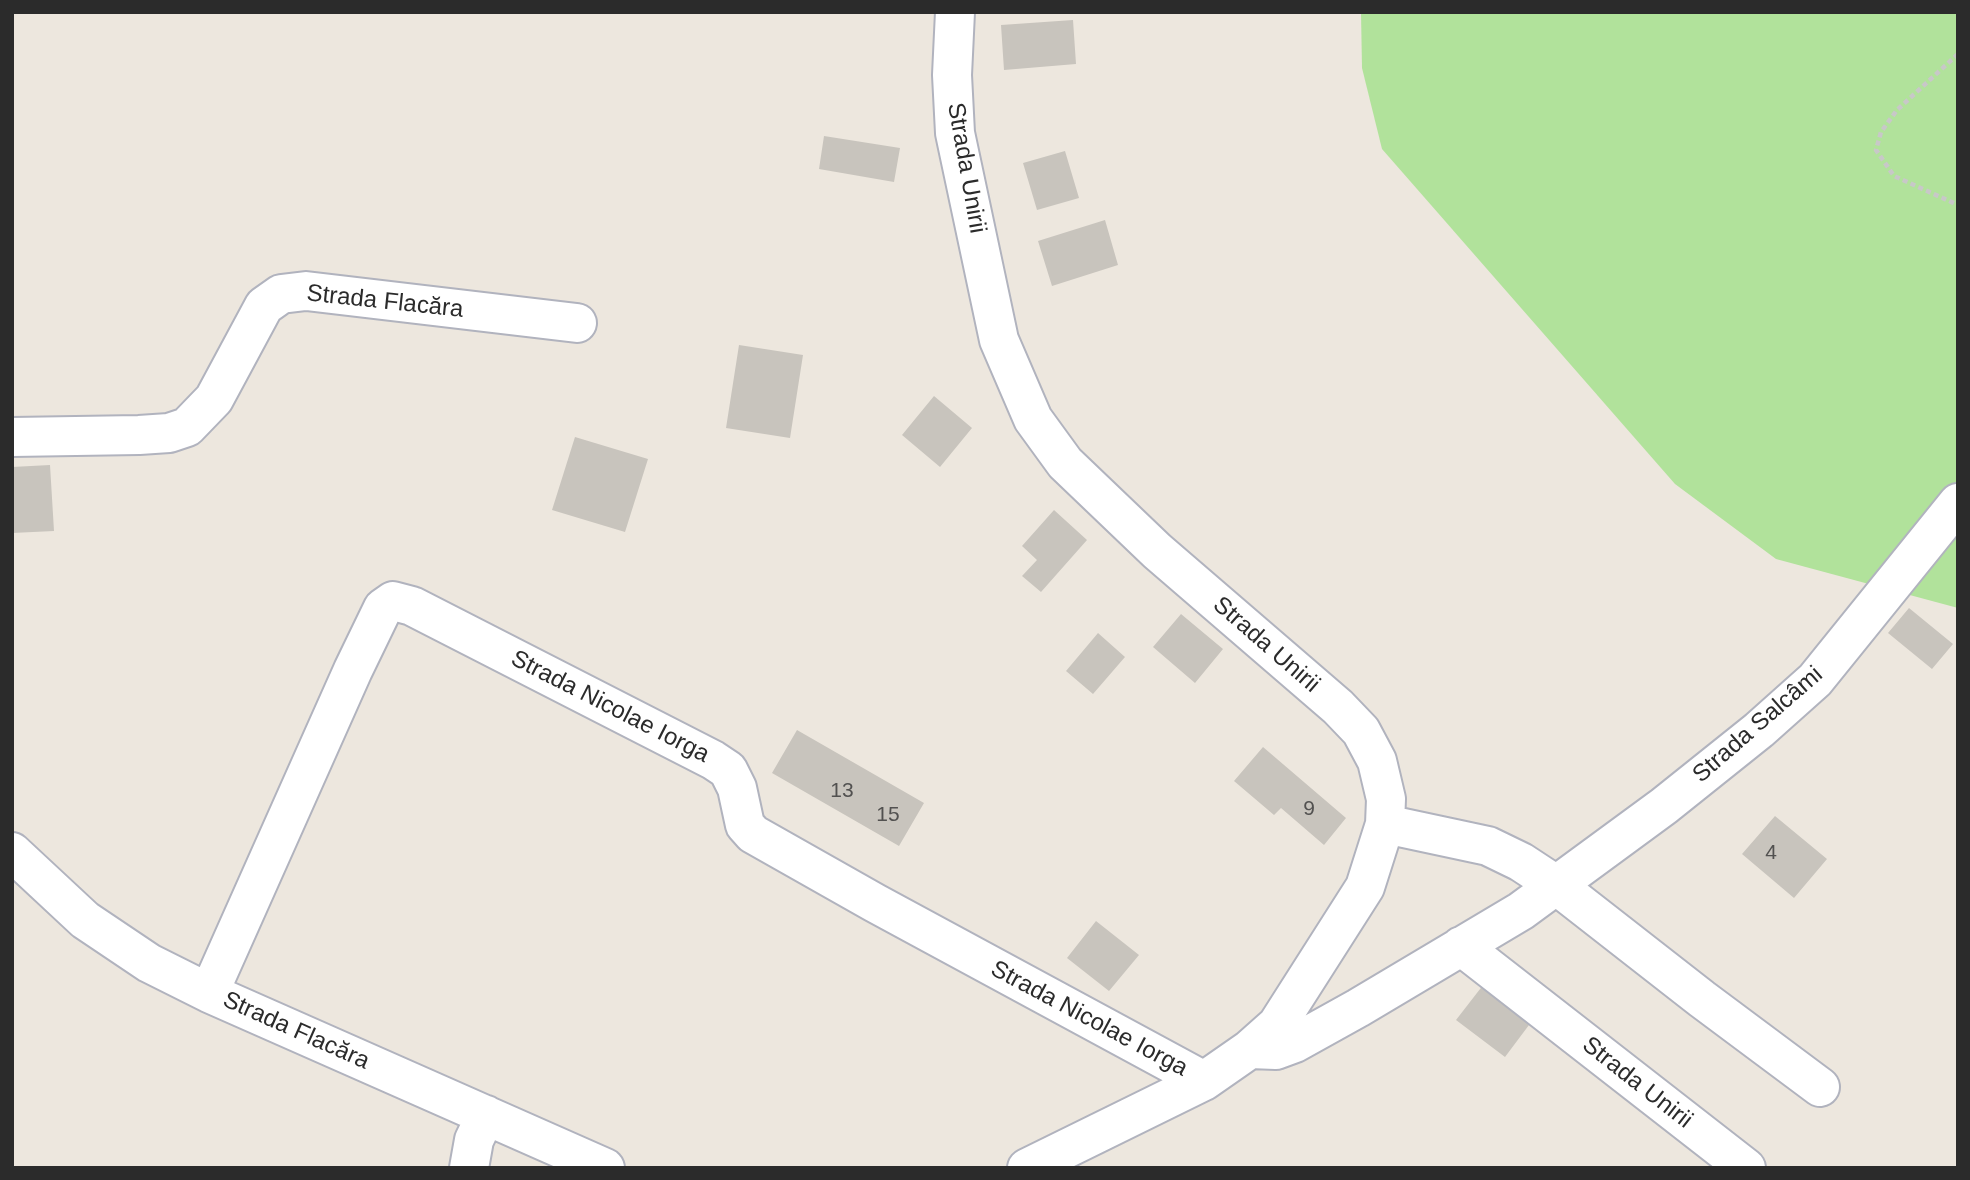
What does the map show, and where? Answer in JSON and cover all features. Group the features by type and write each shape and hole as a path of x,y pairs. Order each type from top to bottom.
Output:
{"street":[{"name":"Strada Unirii","path":"955,12 952,75 954,133 999,340 1033,419 1065,463 1148,542 1338,707 1361,731 1377,761 1386,799 1385,824 1365,887 1277,1025 1250,1049 1204,1081 1027,1168"},
{"name":"Strada Flacăra","path":"12,437 139,435 169,433 187,427 214,399 264,306 281,294 306,291 577,323"},
{"name":"Strada Salcâmi","path":"1250,1049 1276,1050 1358,1008 1521,911 1674,798 1759,730 1815,680 1958,503"},
{"name":"Strada Nicolae Iorga","path":"209,993 353,670 383,607 393,601 412,606 713,760 728,770 737,788 745,825 753,834 1204,1081"},
{"path":"1385,824 1488,846 1521,862 1556,885 1820,1087"},
{"name":"Strada Flacăra","path":"12,852 85,920 149,963 209,993 605,1168"},
{"name":"Strada Unirii","path":"1461,946 1746,1168"},
{"path":"469,1168 474,1140 486,1115"}],"path":[{"path":"1958,54 1897,110 1881,132 1876,150 1894,176 1958,205"}],"green space":[{"path":"1361,12 1958,12 1958,608 1776,559 1675,484 1382,149 1362,68"}],"building":[{"path":"1073,20 1076,64 1004,70 1001,25"},
{"path":"824,136 900,148 894,182 819,169"},
{"path":"1065,151 1079,198 1037,210 1023,163"},
{"path":"1105,220 1118,265 1052,286 1038,241"},
{"path":"739,345 803,355 790,438 726,428"},
{"path":"934,396 972,428 940,467 902,435"},
{"path":"575,437 648,459 625,532 552,510"},
{"path":"50,465 54,531 12,533 12,467"},
{"path":"1054,510 1087,540 1041,592 1022,576 1037,560 1022,546"},
{"path":"1909,608 1953,644 1932,669 1888,633"},
{"path":"1181,614 1223,649 1195,683 1153,647"},
{"path":"1098,633 1125,657 1093,694 1066,671"},
{"path":"797,730 924,803 899,846 772,773"},
{"path":"1263,747 1346,818 1324,845 1281,808 1274,815 1234,781"},
{"path":"1775,816 1827,859 1794,898 1742,854"},
{"path":"1096,921 1139,955 1109,991 1067,958"},
{"path":"1487,980 1535,1017 1505,1057 1456,1020"}]}
